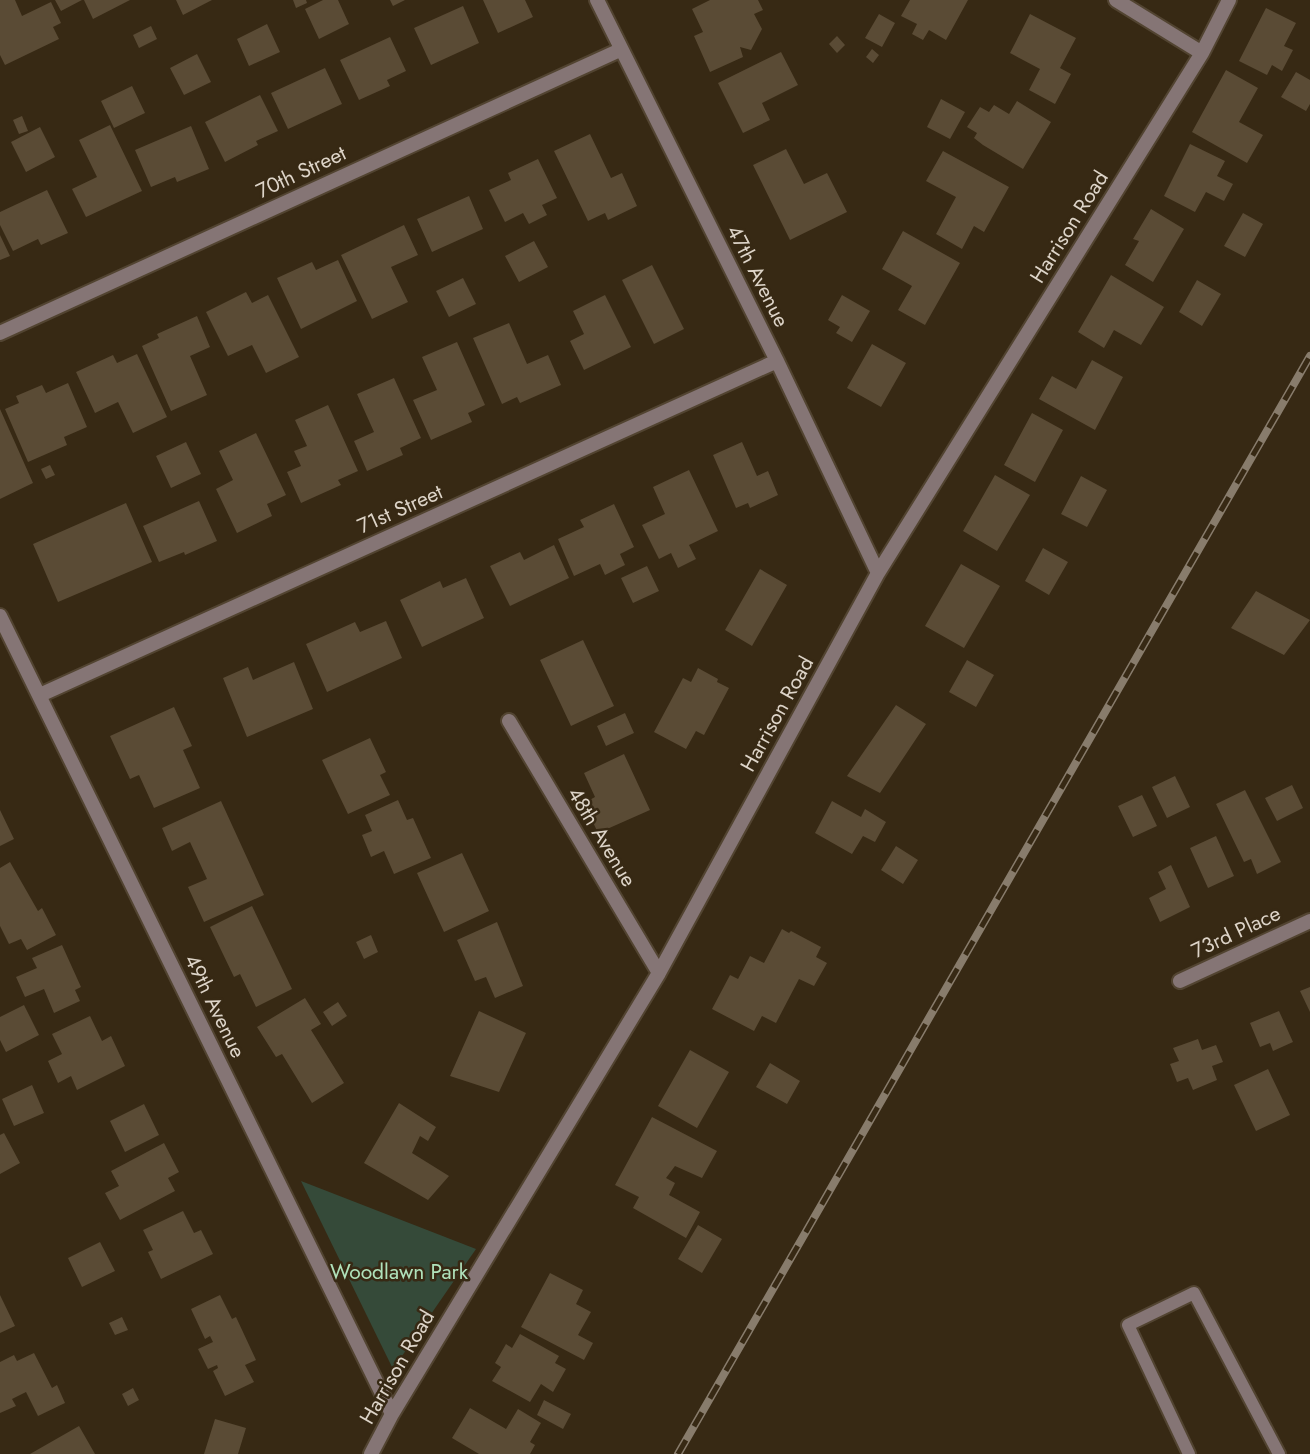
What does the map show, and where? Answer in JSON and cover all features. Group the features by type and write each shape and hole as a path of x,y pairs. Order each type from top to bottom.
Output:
{"street":[{"name":"47th Avenue","path":"597,0 778,361 878,573"},
{"path":"1116,0 1202,53"},
{"name":"Harrison Road","path":"371,1454 392,1414 659,974 878,573 1202,53 1229,0"},
{"name":"70th Street","path":"0,333 620,50"},
{"name":"71st Street","path":"40,695 778,361"},
{"name":"49th Avenue","path":"0,616 392,1414"},
{"name":"48th Avenue","path":"509,721 659,974"},
{"name":"73rd Place","path":"1180,981 1310,921"}],"lane":[{"path":"1189,1454 1128,1325 1194,1293 1279,1454"}],"green space":[{"name":"Woodlawn Park","path":"301,1181 476,1249 393,1369"}],"building":[{"path":"0,0 15,0 22,16 51,2 61,23 53,27 59,39 5,65 0,55"},
{"path":"55,0 82,0 61,11"},
{"path":"84,0 130,0 93,19"},
{"path":"176,0 212,0 183,15"},
{"path":"293,0 306,0 307,3 296,8"},
{"path":"323,0 338,0 349,24 319,39 305,9"},
{"path":"390,0 405,0 393,6"},
{"path":"483,0 525,0 533,17 498,33"},
{"path":"710,0 758,0 763,10 754,14 762,29 751,50 740,47 743,57 710,72 694,36 703,32 692,9"},
{"path":"910,0 968,0 946,40 929,30 923,40 912,34 917,24 901,16"},
{"path":"463,6 479,43 431,65 414,28"},
{"path":"1266,8 1296,23 1284,46 1293,50 1282,71 1272,65 1267,75 1239,61"},
{"path":"879,14 895,23 882,47 865,38"},
{"path":"1030,14 1076,38 1060,68 1071,74 1055,104 1029,90 1040,69 1010,53"},
{"path":"267,24 280,52 249,66 237,39"},
{"path":"151,26 157,39 139,48 133,35"},
{"path":"837,36 845,45 837,53 829,44"},
{"path":"390,37 406,71 387,80 390,86 359,100 340,60"},
{"path":"872,49 879,55 873,63 866,57"},
{"path":"781,52 798,85 762,103 770,120 743,133 718,83"},
{"path":"197,54 211,82 184,95 170,68"},
{"path":"325,68 342,104 288,129 271,93"},
{"path":"1226,70 1258,88 1239,122 1263,135 1247,163 1192,132"},
{"path":"1296,72 1310,80 1310,104 1306,111 1281,97"},
{"path":"132,86 145,113 114,128 101,101"},
{"path":"260,95 278,131 256,141 258,145 225,162 205,122"},
{"path":"941,99 965,112 950,139 927,127"},
{"path":"1017,101 1051,122 1023,169 983,145 974,138 977,133 967,127 980,107 989,112 994,105 1009,114"},
{"path":"22,116 28,131 19,134 13,120"},
{"path":"110,125 142,191 86,217 72,189 97,177 79,140"},
{"path":"191,126 209,169 177,182 175,177 151,187 135,150"},
{"path":"40,127 55,157 26,172 11,142"},
{"path":"590,134 611,178 622,173 637,206 608,220 605,213 588,221 554,151"},
{"path":"1190,144 1225,161 1217,176 1233,184 1224,201 1206,192 1195,212 1164,196"},
{"path":"786,149 804,184 827,173 847,212 790,240 753,165"},
{"path":"943,151 1009,187 984,232 974,226 962,249 936,234 956,197 926,181"},
{"path":"538,159 557,198 542,205 547,215 529,224 523,213 505,222 489,190 511,180 508,173"},
{"path":"47,190 68,233 41,245 38,239 13,251 0,225 0,212"},
{"path":"469,196 483,229 432,252 417,219"},
{"path":"1151,209 1184,229 1153,282 1125,265 1139,241 1133,239"},
{"path":"1243,213 1263,224 1245,257 1224,246"},
{"path":"404,225 418,255 391,267 408,302 372,319 341,255"},
{"path":"903,231 960,263 925,325 898,310 912,286 882,269"},
{"path":"0,235 10,256 0,260"},
{"path":"534,241 548,267 519,282 505,256"},
{"path":"338,260 357,301 301,329 277,278 312,262 316,270"},
{"path":"652,265 684,329 654,344 622,280"},
{"path":"1111,275 1164,307 1141,345 1114,330 1104,348 1078,332"},
{"path":"463,278 476,304 449,317 436,291"},
{"path":"1197,280 1221,294 1202,326 1179,312"},
{"path":"246,292 252,303 268,295 299,357 266,373 252,345 228,356 206,312"},
{"path":"605,295 631,347 584,370 570,341 584,334 573,311"},
{"path":"842,295 870,311 852,342 836,333 840,327 828,320"},
{"path":"197,316 210,347 190,356 207,395 171,411 142,346 159,338 157,334"},
{"path":"509,323 527,364 548,355 561,385 520,403 517,397 502,404 473,338"},
{"path":"457,342 485,405 468,413 472,422 431,440 413,400 437,390 422,357"},
{"path":"872,344 906,363 881,407 847,388"},
{"path":"137,354 167,417 133,433 118,402 95,413 76,372 113,355 117,363"},
{"path":"1092,360 1123,377 1095,430 1039,399 1052,376 1076,389"},
{"path":"394,378 421,438 400,448 403,455 367,471 354,441 374,432 357,394"},
{"path":"68,383 87,427 64,437 67,445 28,462 5,409 19,403 16,396 42,385 46,393"},
{"path":"328,405 358,471 338,480 341,485 301,503 287,472 301,466 294,451 307,446 295,420"},
{"path":"0,409 33,483 0,499"},
{"path":"1032,413 1063,430 1035,482 1004,465"},
{"path":"256,433 286,495 267,504 272,516 237,533 216,489 233,480 219,451"},
{"path":"186,442 201,474 171,488 156,456"},
{"path":"742,442 757,476 768,471 778,495 750,508 748,503 736,508 713,455"},
{"path":"50,465 55,475 46,479 41,469"},
{"path":"689,470 718,531 689,545 696,559 678,568 671,553 659,559 642,525 665,514 653,487"},
{"path":"995,475 1030,495 997,551 963,531"},
{"path":"1081,476 1107,490 1087,527 1061,514"},
{"path":"199,501 217,541 185,555 184,552 159,562 143,526"},
{"path":"126,503 152,562 58,602 33,544"},
{"path":"614,504 634,547 620,554 625,565 605,575 600,564 574,576 558,539 584,527 580,520"},
{"path":"554,545 569,578 510,606 490,566 520,552 524,560"},
{"path":"1043,548 1068,562 1049,595 1025,581"},
{"path":"961,564 1000,586 964,648 925,626"},
{"path":"647,566 659,591 633,603 621,578"},
{"path":"760,569 787,585 752,646 725,630"},
{"path":"466,578 484,618 422,647 400,600 440,581 443,588"},
{"path":"1256,591 1310,620 1284,655 1231,628"},
{"path":"386,621 402,658 327,692 306,644 355,622 360,632"},
{"path":"583,640 614,706 571,726 540,660"},
{"path":"967,660 994,675 976,707 949,692"},
{"path":"294,662 313,709 247,737 223,678 248,667 253,680"},
{"path":"698,668 729,688 704,735 696,731 686,749 654,732 683,678 691,682"},
{"path":"896,705 926,724 880,793 847,776"},
{"path":"174,707 192,746 183,750 200,788 154,808 139,775 130,779 110,736"},
{"path":"625,713 634,733 606,746 597,726"},
{"path":"370,738 386,772 380,775 390,795 348,814 322,760"},
{"path":"624,754 650,810 598,833 584,803 595,797 584,773"},
{"path":"1175,776 1190,807 1167,818 1152,787"},
{"path":"1292,785 1303,808 1277,821 1265,798"},
{"path":"1245,790 1281,862 1257,874 1251,859 1244,862 1216,804"},
{"path":"1142,795 1157,826 1133,837 1118,806"},
{"path":"398,800 407,820 413,818 431,858 394,874 384,851 371,857 362,835 372,831 365,815"},
{"path":"221,801 264,895 204,922 188,887 207,879 190,842 172,851 162,828"},
{"path":"832,801 861,817 865,809 886,822 875,842 863,836 852,854 815,833"},
{"path":"0,810 14,839 0,846"},
{"path":"1216,836 1234,876 1208,888 1190,848"},
{"path":"896,846 918,860 903,884 881,870"},
{"path":"462,853 489,911 444,932 417,873"},
{"path":"10,862 38,911 42,908 56,935 27,950 21,939 9,944 0,926 0,868"},
{"path":"1171,865 1190,907 1160,922 1149,898 1166,889 1158,872"},
{"path":"252,906 292,989 256,1007 240,974 234,977 210,927"},
{"path":"497,922 523,986 495,998 486,977 475,981 457,940"},
{"path":"782,929 821,947 816,957 827,963 814,986 799,979 776,1023 762,1016 754,1031 712,1009 730,975 738,979 750,956 764,963"},
{"path":"371,935 378,952 364,959 356,942"},
{"path":"62,945 81,987 75,990 80,1001 54,1013 44,989 25,997 16,977 37,968 32,958"},
{"path":"1310,987 1310,1012 1300,991"},
{"path":"305,998 321,1024 311,1030 344,1083 312,1103 282,1054 276,1057 257,1027"},
{"path":"338,1002 347,1016 332,1026 323,1012"},
{"path":"24,1005 39,1035 6,1052 0,1040 0,1017"},
{"path":"479,1011 526,1033 499,1092 450,1076"},
{"path":"1279,1011 1293,1042 1273,1051 1270,1043 1260,1047 1250,1023"},
{"path":"90,1016 102,1041 111,1036 125,1066 77,1090 71,1076 58,1083 48,1061 62,1054 52,1034"},
{"path":"1198,1039 1202,1050 1216,1045 1223,1062 1212,1066 1217,1080 1193,1090 1188,1078 1177,1082 1170,1064 1179,1061 1173,1048"},
{"path":"690,1050 729,1072 697,1128 658,1106"},
{"path":"770,1063 800,1081 787,1104 756,1087"},
{"path":"1268,1069 1290,1115 1256,1131 1234,1085"},
{"path":"32,1085 44,1113 14,1126 2,1099"},
{"path":"399,1103 436,1127 428,1141 420,1136 412,1153 449,1176 428,1200 364,1163"},
{"path":"144,1104 159,1135 125,1152 110,1121"},
{"path":"652,1117 717,1151 702,1178 675,1166 666,1178 675,1183 669,1195 700,1212 686,1238 633,1208 639,1197 615,1185"},
{"path":"4,1133 20,1163 0,1174 0,1135"},
{"path":"164,1143 179,1172 168,1178 175,1191 120,1220 105,1193 119,1186 111,1171"},
{"path":"183,1211 194,1233 201,1230 213,1254 161,1279 148,1252 153,1250 143,1230"},
{"path":"698,1225 722,1239 702,1273 678,1259"},
{"path":"100,1242 115,1271 82,1287 68,1258"},
{"path":"550,1273 583,1290 576,1304 591,1312 578,1335 593,1343 584,1360 521,1327"},
{"path":"0,1295 15,1326 0,1333"},
{"path":"220,1295 232,1319 236,1317 256,1360 245,1365 254,1382 225,1396 213,1371 218,1368 217,1365 208,1369 198,1349 213,1342 210,1336 205,1339 191,1309"},
{"path":"122,1317 128,1330 115,1335 109,1323"},
{"path":"520,1334 559,1356 555,1363 566,1369 553,1392 541,1384 530,1402 492,1381 501,1367 495,1363 506,1344 512,1348"},
{"path":"34,1353 52,1388 57,1385 65,1403 38,1416 26,1392 12,1399 16,1406 0,1413 0,1362 14,1355 17,1361"},
{"path":"133,1388 139,1400 128,1406 122,1394"},
{"path":"544,1400 571,1414 563,1429 537,1415"},
{"path":"470,1408 506,1429 518,1409 541,1423 530,1442 535,1445 530,1454 479,1454 452,1438"},
{"path":"215,1419 246,1428 238,1454 204,1454"},
{"path":"79,1426 95,1454 30,1454"}],"railway":[{"path":"678,1454 1310,356"}]}
